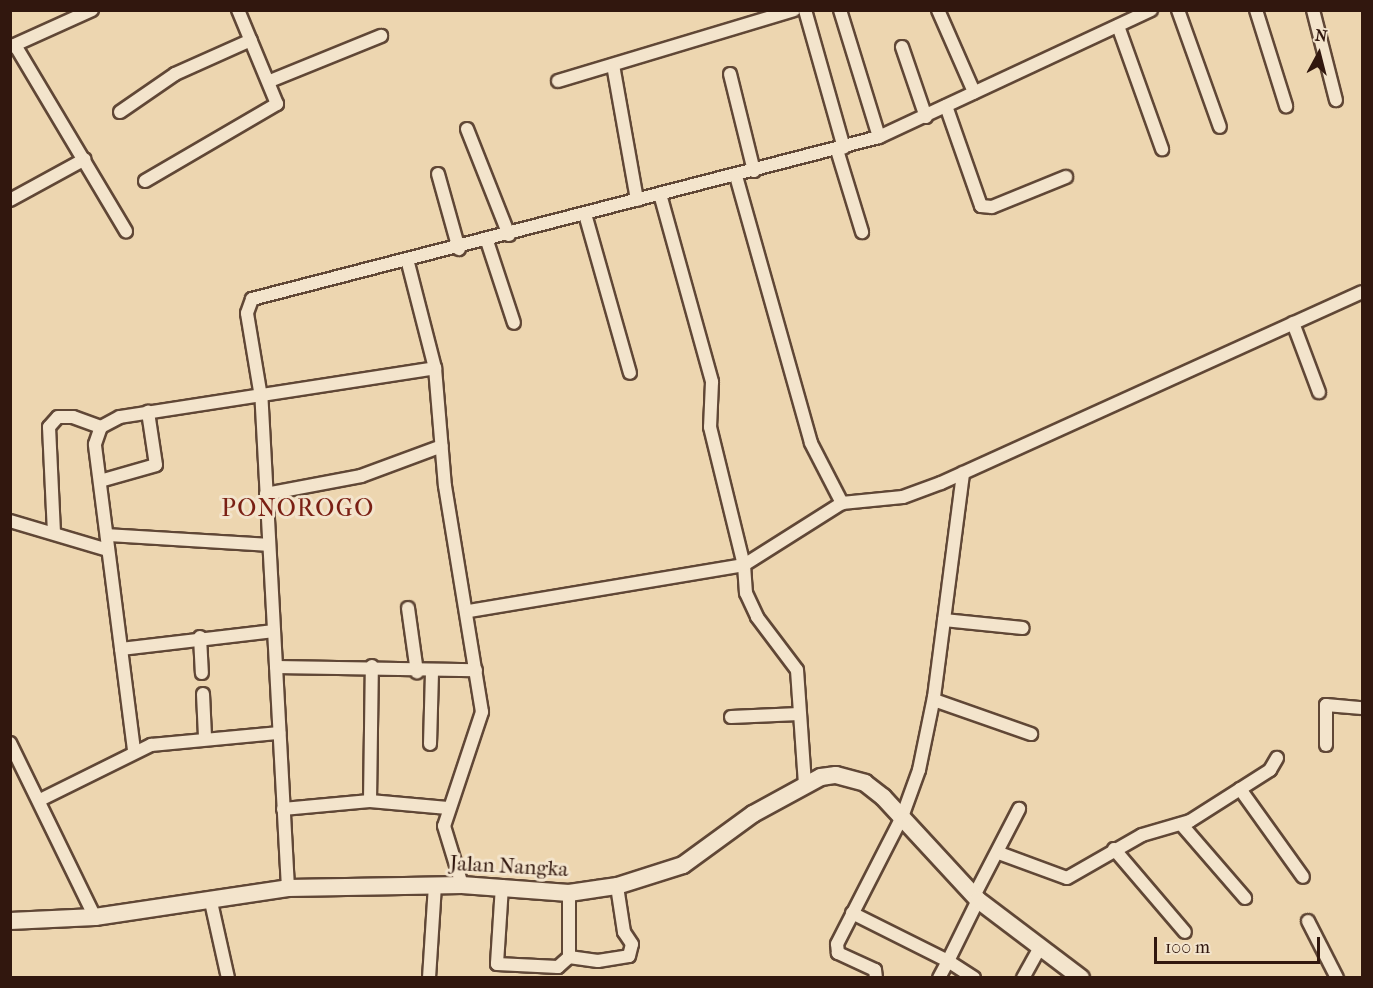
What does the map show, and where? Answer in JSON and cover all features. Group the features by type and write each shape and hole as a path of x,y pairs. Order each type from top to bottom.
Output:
{"street":[{"path":"92,10 13,46 85,159 126,231"},
{"path":"145,181 278,104 238,10"},
{"path":"558,81 794,10"},
{"path":"805,10 862,232"},
{"path":"840,10 879,137"},
{"path":"938,10 974,92"},
{"path":"288,888 261,397 247,313 252,299 408,263 879,137 1151,10"},
{"path":"1178,10 1220,128"},
{"path":"1256,10 1287,106"},
{"path":"1313,10 1336,100"},
{"path":"1118,26 1162,149"},
{"path":"270,81 381,36"},
{"path":"120,112 184,69 251,40"},
{"path":"902,47 926,117"},
{"path":"613,65 637,200"},
{"path":"730,74 754,171"},
{"path":"946,106 981,206 992,207 1066,177"},
{"path":"467,129 509,235"},
{"path":"10,200 85,159"},
{"path":"438,174 459,249"},
{"path":"736,176 811,443 842,503"},
{"path":"660,194 712,382 710,427 744,565 749,606 795,662 805,784"},
{"path":"585,214 630,374"},
{"path":"487,241 514,323"},
{"path":"408,263 435,368 442,446 470,611 476,670 480,727 448,808 447,846 462,885"},
{"path":"470,611 744,565 842,503 903,497 963,473 1362,292"},
{"path":"1293,323 1319,392"},
{"path":"134,750 95,444 101,427 120,417 148,412 261,397 435,368"},
{"path":"100,481 156,465 148,412"},
{"path":"54,533 49,427 58,417 73,417 101,427"},
{"path":"266,494 352,479 442,446"},
{"path":"876,978 875,970 837,951 852,913 902,817 934,700 963,473"},
{"path":"10,521 108,550"},
{"path":"107,535 269,545"},
{"path":"408,608 417,672"},
{"path":"945,620 1023,628"},
{"path":"121,649 200,637 274,631"},
{"path":"200,637 202,673"},
{"path":"276,667 372,666 417,672 476,670"},
{"path":"370,801 372,666"},
{"path":"430,744 432,671"},
{"path":"203,694 205,736"},
{"path":"934,700 1031,734"},
{"path":"1326,745 1326,705 1362,708"},
{"path":"731,717 799,714"},
{"path":"42,798 134,750 205,736 279,733"},
{"path":"10,743 15,758 42,798 95,917"},
{"path":"999,853 1067,878 1114,849 1181,825 1270,770 1277,758"},
{"name":"Jalan Nangka","path":"10,921 95,917 211,902 288,888 462,885 502,886 569,893 617,886 683,865 805,784 820,777 849,777 865,783 902,817 976,897 1081,978"},
{"path":"1240,789 1303,877"},
{"path":"283,809 370,801 448,808"},
{"path":"939,978 1019,809"},
{"path":"1181,825 1245,898"},
{"path":"1114,849 1185,932"},
{"path":"429,978 435,885"},
{"path":"502,886 497,964 558,967 569,957 569,893"},
{"path":"569,957 598,961 629,956 632,944 624,932 617,886"},
{"path":"211,902 228,978"},
{"path":"852,913 948,961 974,978"},
{"path":"1308,921 1337,978"},
{"path":"1023,978 1040,947"}],"district":[{"name":"PONOROGO","path":"298,509"}]}
